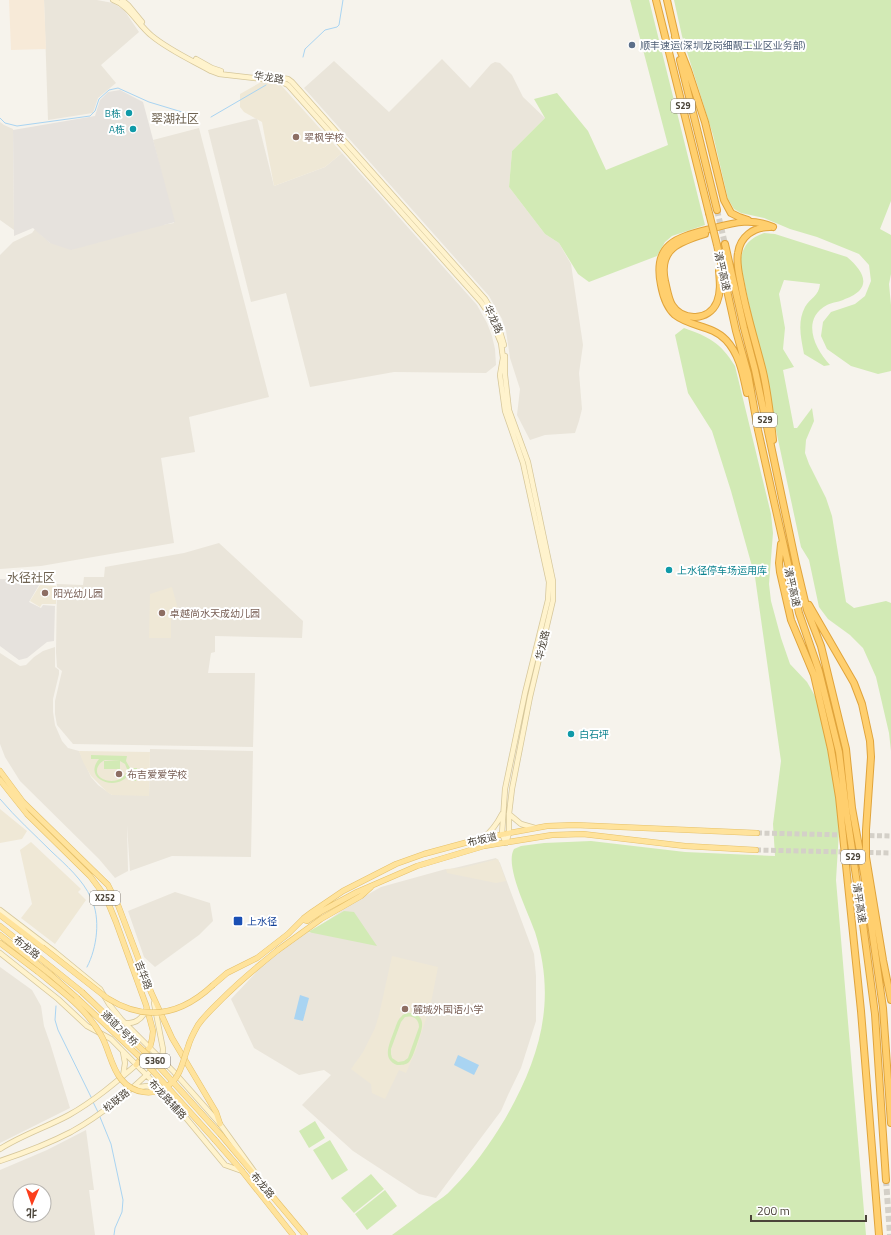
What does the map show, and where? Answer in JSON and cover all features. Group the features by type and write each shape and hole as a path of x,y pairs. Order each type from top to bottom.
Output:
{"highway":[{"name":"清平高速","path":"656,0 717,245 736,331 748,374 758,430 800,620 819,671 839,752 875,1014 886,1180"},
{"name":"S29","path":"667,0 717,210"},
{"path":"675,37 688,70 705,122 728,209 734,215 773,227"},
{"path":"758,430 741,367 734,351 720,334 709,328 685,320 672,312 666,305 659,269 661,258 665,249 681,237 735,222 753,221 763,223"},
{"path":"717,245 720,284 719,294 715,305 709,313 701,316 691,317 682,314 671,302 664,276 664,264 667,256 677,244 734,226 758,224 773,227"},
{"path":"773,227 760,228 747,234 740,246 737,259 746,312 763,372 780,478 781,495"},
{"name":"清平高速","path":"725,244 755,370 804,597 809,616 821,646 846,750 852,808 864,874 883,1008 891,1123"},
{"path":"782,540 779,563 782,580 793,628 811,667 816,684 831,749 839,797 860,1011 879,1235"},
{"path":"804,597 854,683 862,704 870,741 871,757 866,830 866,857 891,1000"}],"main road":[{"name":"吉华路","path":"0,771 23,802 108,885 118,905 151,992 176,1047 216,1112 220,1124"},
{"name":"吉华路","path":"0,780 27,814 77,863 99,888 113,914 146,1005 152,1032 150,1047"},
{"name":"布坂道","path":"0,915 42,946 107,998 121,1006 135,1011 160,1013 177,1009 198,998 227,973 257,958 343,891 396,864 424,854 483,838 546,826 575,825 756,833"},
{"name":"布坂道","path":"305,920 356,892 423,864 484,846 552,835 583,834 685,846 756,850"},
{"path":"0,943 72,1000 90,1018 105,1042 115,1070 121,1079 133,1089 140,1092 156,1092 174,1081 180,1070 189,1043 199,1024 245,976 321,918 361,896 372,886"},
{"name":"布龙路","path":"0,926 82,992"},
{"name":"布龙路","path":"0,934 78,998"},
{"name":"通道2号桥","path":"82,992 154,1061 184,1092 221,1135"},
{"name":"通道2号桥","path":"78,998 143,1060 215,1140"},
{"path":"136,1065 150,1047"},
{"name":"布龙路","path":"221,1135 305,1235"},
{"name":"布龙路","path":"215,1140 293,1235"}],"street":[{"name":"华龙路","path":"113,0 125,7 158,41 211,71 219,74 280,81 288,85 481,302 489,314 501,342 503,358 500,375 505,411 523,463 549,582 548,600 525,693 506,789 502,834"},
{"name":"华龙路","path":"122,0 128,4 149,29 160,39 212,68 221,71 284,78 292,82 485,299 491,309 504,341 506,358 504,375 509,410 528,462 554,581 553,600 530,697 512,789 509,814 509,833 506,843"},
{"path":"483,838 497,824 504,811"},
{"path":"509,814 520,824 535,828"},
{"path":"502,834 506,843"},
{"path":"0,910 100,989 109,1004 125,1023 150,1047 220,1124"},
{"name":"布龙路辅路","path":"0,952 58,999 87,1026 109,1037 164,1093 203,1137 225,1165 242,1171"},
{"path":"151,992 161,1039 163,1055 162,1060"},
{"path":"125,1023 133,1023 141,1018 145,1012 146,1005"},
{"path":"122,1050 125,1063 123,1076"},
{"name":"松联路","path":"0,1161 50,1141 90,1120 105,1110 129,1090 162,1060"},
{"name":"松联路","path":"0,1150 82,1107 136,1065"},
{"path":"129,1090 147,1086 164,1093"},
{"name":"吉华路","path":"220,1124 271,1194"}],"shaded area":[{"path":"9,0 44,0 46,49 11,50"},
{"path":"44,0 97,0 113,3 124,10 139,32 101,65 116,83 98,98 93,113 48,120"},
{"path":"442,59 470,88 491,64 495,62 500,63 512,75 523,97 545,118 512,151 509,187 545,234 559,243 571,264 583,345 579,373 582,409 575,433 545,435 530,440 517,415 520,389 510,358 506,331 502,319 489,296 304,88 334,61 389,112"},
{"name":"翠枫学校","path":"263,81 280,84 342,153 325,167 274,186 262,122 244,112 240,107 240,94"},
{"path":"120,90 143,102 175,222 71,250 50,243 33,228 14,236 13,130 95,116 100,100 108,92"},
{"path":"257,118 274,186 325,167 342,153 477,305 492,336 496,365 486,373 394,372 310,387 286,293 251,302 208,130"},
{"path":"0,122 13,129 14,230 0,220"},
{"path":"199,128 269,397 189,417 195,452 161,458 174,543 41,566 0,569 0,255 13,242 32,233 35,229 50,243 174,223 153,140"},
{"path":"219,543 303,621 302,638 215,636 215,652 211,653 208,673 255,673 253,747 73,744 57,725 55,714 55,701 62,671 57,667 56,652 57,584 83,585 84,577 104,577 105,567 184,553"},
{"path":"0,579 8,579 39,585 29,602 41,608 43,605 55,606 54,641 47,642 27,658 19,660 0,646"},
{"name":"阳光幼儿园","path":"40,585 56,586 56,604 42,604 40,607 30,601"},
{"name":"卓越尚水天成幼儿园","path":"172,587 178,609 171,617 171,638 149,638 150,594"},
{"path":"55,647 55,667 59,670 59,674 53,699 55,725 62,741 68,748 79,751 91,777 98,785 112,795 149,795 150,749 253,751 251,857 172,856 130,871 127,825 128,871 115,878 99,859 20,781 5,757 0,744 0,653 20,666 26,665 43,651"},
{"name":"布吉爱爱学校","path":"79,751 150,752 149,796 112,795 107,792 91,776"},
{"path":"0,809 27,831 22,839 0,843"},
{"path":"31,842 81,889 78,892 86,900 55,944 21,918 32,904 20,850"},
{"path":"496,858 500,863 534,954 536,976 536,1021 521,1068 501,1111 436,1198 419,1194 353,1151 302,1105 331,1075 324,1070 299,1075 254,1048 231,999 264,964 308,932 310,933 351,904 381,887 446,869"},
{"path":"498,859 506,881 496,883 447,873 446,869 462,868"},
{"path":"175,892 210,903 213,921 199,935 155,967 144,957 128,911"},
{"name":"麓城外国语小学","path":"392,956 438,967 431,1003 416,1050 406,1073 399,1070 385,1099 372,1093 371,1084 351,1069 363,1052 375,1028"},
{"path":"0,967 32,990 41,1006 44,1026 70,1108 0,1143"},
{"path":"86,1130 94,1190 89,1190 95,1235 0,1235 0,1170 47,1150"}],"green space":[{"path":"630,0 649,0 705,225 672,236 665,242 657,256 589,282 578,274 559,243 545,234 509,187 512,151 545,118 534,99 557,93 588,131 606,170 668,145"},
{"path":"674,0 891,0 891,201 880,229 891,235 891,274 889,284 891,305 891,371 878,374 851,366 827,349 821,336 823,322 831,312 855,304 865,296 871,281 869,265 859,254 764,218 741,213 734,209 728,199 713,135 682,36"},
{"path":"764,233 775,234 847,257 862,274 863,285 860,290 854,295 843,300 827,305 819,311 814,318 812,326 815,342 824,358 830,365 824,366 804,354 800,330 801,318 805,307 818,291 820,284 784,280 779,294 785,328 783,349 794,367 783,370 794,428 797,428 812,408 814,421 806,440 805,453 826,498 832,516 846,602 854,608 886,601 891,603 891,751 889,733 876,677 863,648 850,635 828,619 819,607 809,560 801,547 740,262 747,244 754,238"},
{"path":"684,328 713,341 724,351 735,366 771,514 773,533 769,584 771,601 790,664 807,682 815,696 820,712 837,798 839,831 836,880 866,1235 392,1235 448,1193 474,1164 505,1119 528,1074 536,1051 544,1005 545,982 535,932 518,890 512,867 514,849 521,846 544,843 591,841 685,852 775,856 773,824 781,761 755,577 731,491 712,431 688,393 675,335"},
{"path":"91,755 127,756 126,761 130,768 137,768 136,781 130,780 130,772 119,782 104,782 95,773 95,767 99,759 91,759","holes":["105,760 120,761 125,764 127,769 126,773 121,779 109,781 101,778 97,773 97,768 100,763"]},
{"path":"104,761 120,761 120,769 104,769"},
{"path":"344,911 354,912 377,946 308,932"},
{"path":"404,1014 416,1014 420,1017 422,1021 422,1029 415,1051 409,1062 402,1065 397,1065 389,1059 389,1045 398,1020","holes":["405,1017 413,1017 417,1020 419,1027 408,1058 404,1061 398,1062 392,1058 391,1049 401,1022"]},
{"path":"315,1121 325,1138 309,1148 299,1131"},
{"path":"330,1140 348,1170 332,1180 313,1150"},
{"path":"371,1174 384,1189 354,1213 341,1198"},
{"path":"385,1190 397,1206 367,1230 355,1214"}],"water":[{"path":"300,995 309,998 303,1021 294,1019"},
{"path":"458,1055 479,1065 474,1075 454,1065"}],"waterway":[{"path":"303,57 305,49 325,30 337,27 339,25 343,0"},
{"path":"211,117 266,85"},
{"path":"0,118 5,123 17,126 90,116 95,111 99,99 109,90 118,88 149,102 192,115"},
{"path":"0,799 74,873 88,891 94,906 97,924 93,951 87,967"},
{"path":"56,1006 55,1020 58,1030 92,1099"},
{"path":"93,1102 98,1112"},
{"path":"100,1117 111,1144 123,1200 122,1212 115,1228 114,1235"}],"tunnel":[{"path":"717,210 725,244"},
{"path":"757,833 891,836"},
{"path":"756,850 891,853"},
{"path":"886,1180 890,1235"}],"place":[{"name":"顺丰速运(深圳龙岗细靓工业区业务部)","path":"632,45"},
{"name":"B栋","path":"129,113"},
{"name":"A栋","path":"133,129"},
{"name":"翠枫学校","path":"296,137"},
{"name":"上水径停车场运用库","path":"669,570"},
{"name":"阳光幼儿园","path":"45,593"},
{"name":"卓越尚水天成幼儿园","path":"162,613"},
{"name":"白石坪","path":"571,734"},
{"name":"布吉爱爱学校","path":"119,774"},
{"name":"上水径","path":"238,921"},
{"name":"麓城外国语小学","path":"405,1009"}],"district":[{"name":"翠湖社区","path":"175,119"},
{"name":"水径社区","path":"31,578"}]}
